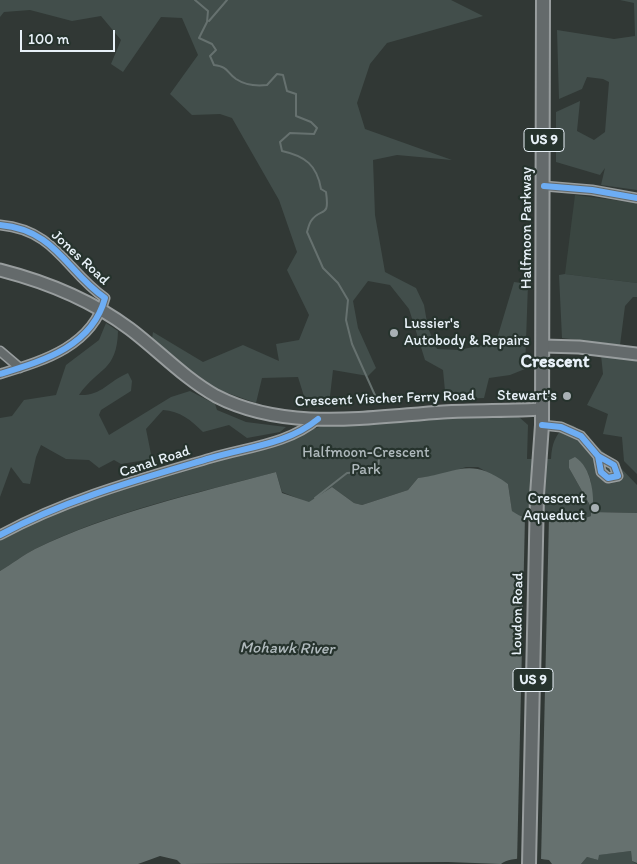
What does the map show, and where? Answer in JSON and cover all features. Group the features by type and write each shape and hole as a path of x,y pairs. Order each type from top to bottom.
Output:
{"main road":[{"name":"Halfmoon Parkway","path":"542,426 544,0"},
{"name":"Crescent Vischer Ferry Road","path":"0,270 64,290 102,309 130,329 191,380 217,396 264,414 318,419 542,409"},
{"path":"542,346 579,347 637,354"},
{"name":"Loudon Road","path":"529,864 537,495 542,426"}],"street":[{"path":"544,186 592,190 637,198"},
{"name":"Jones Road","path":"0,225 28,230 58,252 92,288 105,298 102,309"},
{"path":"0,374 58,353 82,338 102,309"},
{"path":"0,351 20,368"},
{"name":"Canal Road","path":"0,535 36,516 105,492 222,454 284,439 302,432 318,419"},
{"path":"542,426 561,427 581,436 598,456"}],"shaded area":[{"path":"575,195 637,203 637,283 565,274"}],"green space":[{"path":"0,0 451,0 483,16 387,43 370,64 357,103 365,129 452,160 397,155 373,160 375,215 385,272 416,288 424,305 428,328 437,349 459,350 496,342 514,282 528,284 525,369 510,375 489,378 484,398 460,399 445,391 443,370 425,360 409,309 390,285 368,281 353,301 358,328 376,368 368,376 333,370 329,405 307,406 298,377 262,378 256,403 219,390 191,371 152,339 153,332 203,362 243,345 279,361 276,344 299,340 309,315 287,270 297,252 279,200 232,118 220,114 192,115 170,94 198,55 182,18 161,17 123,72 111,64 121,40 101,16 72,21 30,10 4,12 0,17"},
{"path":"620,0 637,0 637,190 601,185 605,168 600,175 556,162 556,112 580,101 577,131 594,140 605,132 609,82 603,79 587,77 582,89 559,99 557,30 614,39 635,36 634,3"},
{"path":"565,274 637,283 637,297 633,297 625,306 620,345 562,338 559,275"},
{"path":"106,323 118,331 114,354 105,368 79,395 87,395 99,391 128,373 132,381 131,391 101,410 99,415 109,435 171,397 190,391 215,404 217,410 246,422 286,427 280,432 247,438 229,425 203,432 185,417 175,412 163,410 146,429 152,459 121,464 114,460 99,468 89,460 66,459 41,445 36,457 30,484 23,483 11,467 0,497 0,418 12,416 24,400 56,395 66,365 99,340"},
{"path":"601,355 637,360 637,474 624,461 622,437 603,434 608,414 587,405 603,374"},
{"name":"Halfmoon-Crescent Park","path":"452,416 519,417 528,425 527,459 551,459 553,444 557,436 567,424 574,426 617,464 637,485 637,513 592,512 591,482 588,473 569,460 569,468 591,507 591,516 577,519 536,521 522,519 512,511 508,484 478,467 466,467 441,475 418,478 408,490 362,505 354,503 332,487 309,503 282,492 276,472 154,504 93,524 35,549 0,571 0,535 36,516 326,425"},
{"path":"631,851 632,861 637,864 581,864 587,857 598,860 598,855"}],"water":[{"name":"Mohawk River","path":"575,457 585,468 591,482 593,512 637,513 637,863 632,861 631,851 599,855 598,860 587,857 581,864 552,864 549,860 524,858 505,861 501,864 448,862 181,864 177,860 160,856 138,864 0,864 0,571 35,549 93,524 184,496 276,472 282,493 309,502 332,487 354,503 362,505 408,490 418,478 473,468 495,475 508,484 512,511 518,515 534,520 546,520 559,518 571,511 577,513 582,519 591,516 591,507 569,468 569,460"}],"pier":[{"path":"525,517 549,517 541,861 517,863"}],"waterway":[{"path":"195,0 208,11 207,22 199,38 212,44 216,50 210,56 214,65 225,68 243,83 252,85 267,85 277,74 283,75 287,91 296,94 296,116 311,122 317,128 314,134 290,133 280,142 282,151 297,156 309,163 316,174 321,189 326,192 326,210 318,214 311,221 307,232 323,268 338,283 348,300 346,320 352,344 378,402"},
{"path":"209,21 227,0"},
{"path":"315,498 347,473 378,471 379,458"}],"cycle path":[{"path":"544,186 592,190 637,198"},
{"path":"0,225 19,228 48,243 80,276 105,298 98,315 89,329 77,340 63,350 48,357 0,374"},
{"path":"0,535 77,500 211,458 267,444 294,434 318,419"},
{"path":"542,425 561,427 581,436 598,456 614,465 618,476 608,478 601,472 598,456"}],"place":[{"name":"Lussier's Autobody & Repairs","path":"394,333"},
{"name":"Stewart's","path":"567,396"},
{"name":"Crescent Aqueduct","path":"595,508"}],"district":[{"name":"Crescent","path":"555,362"}]}
